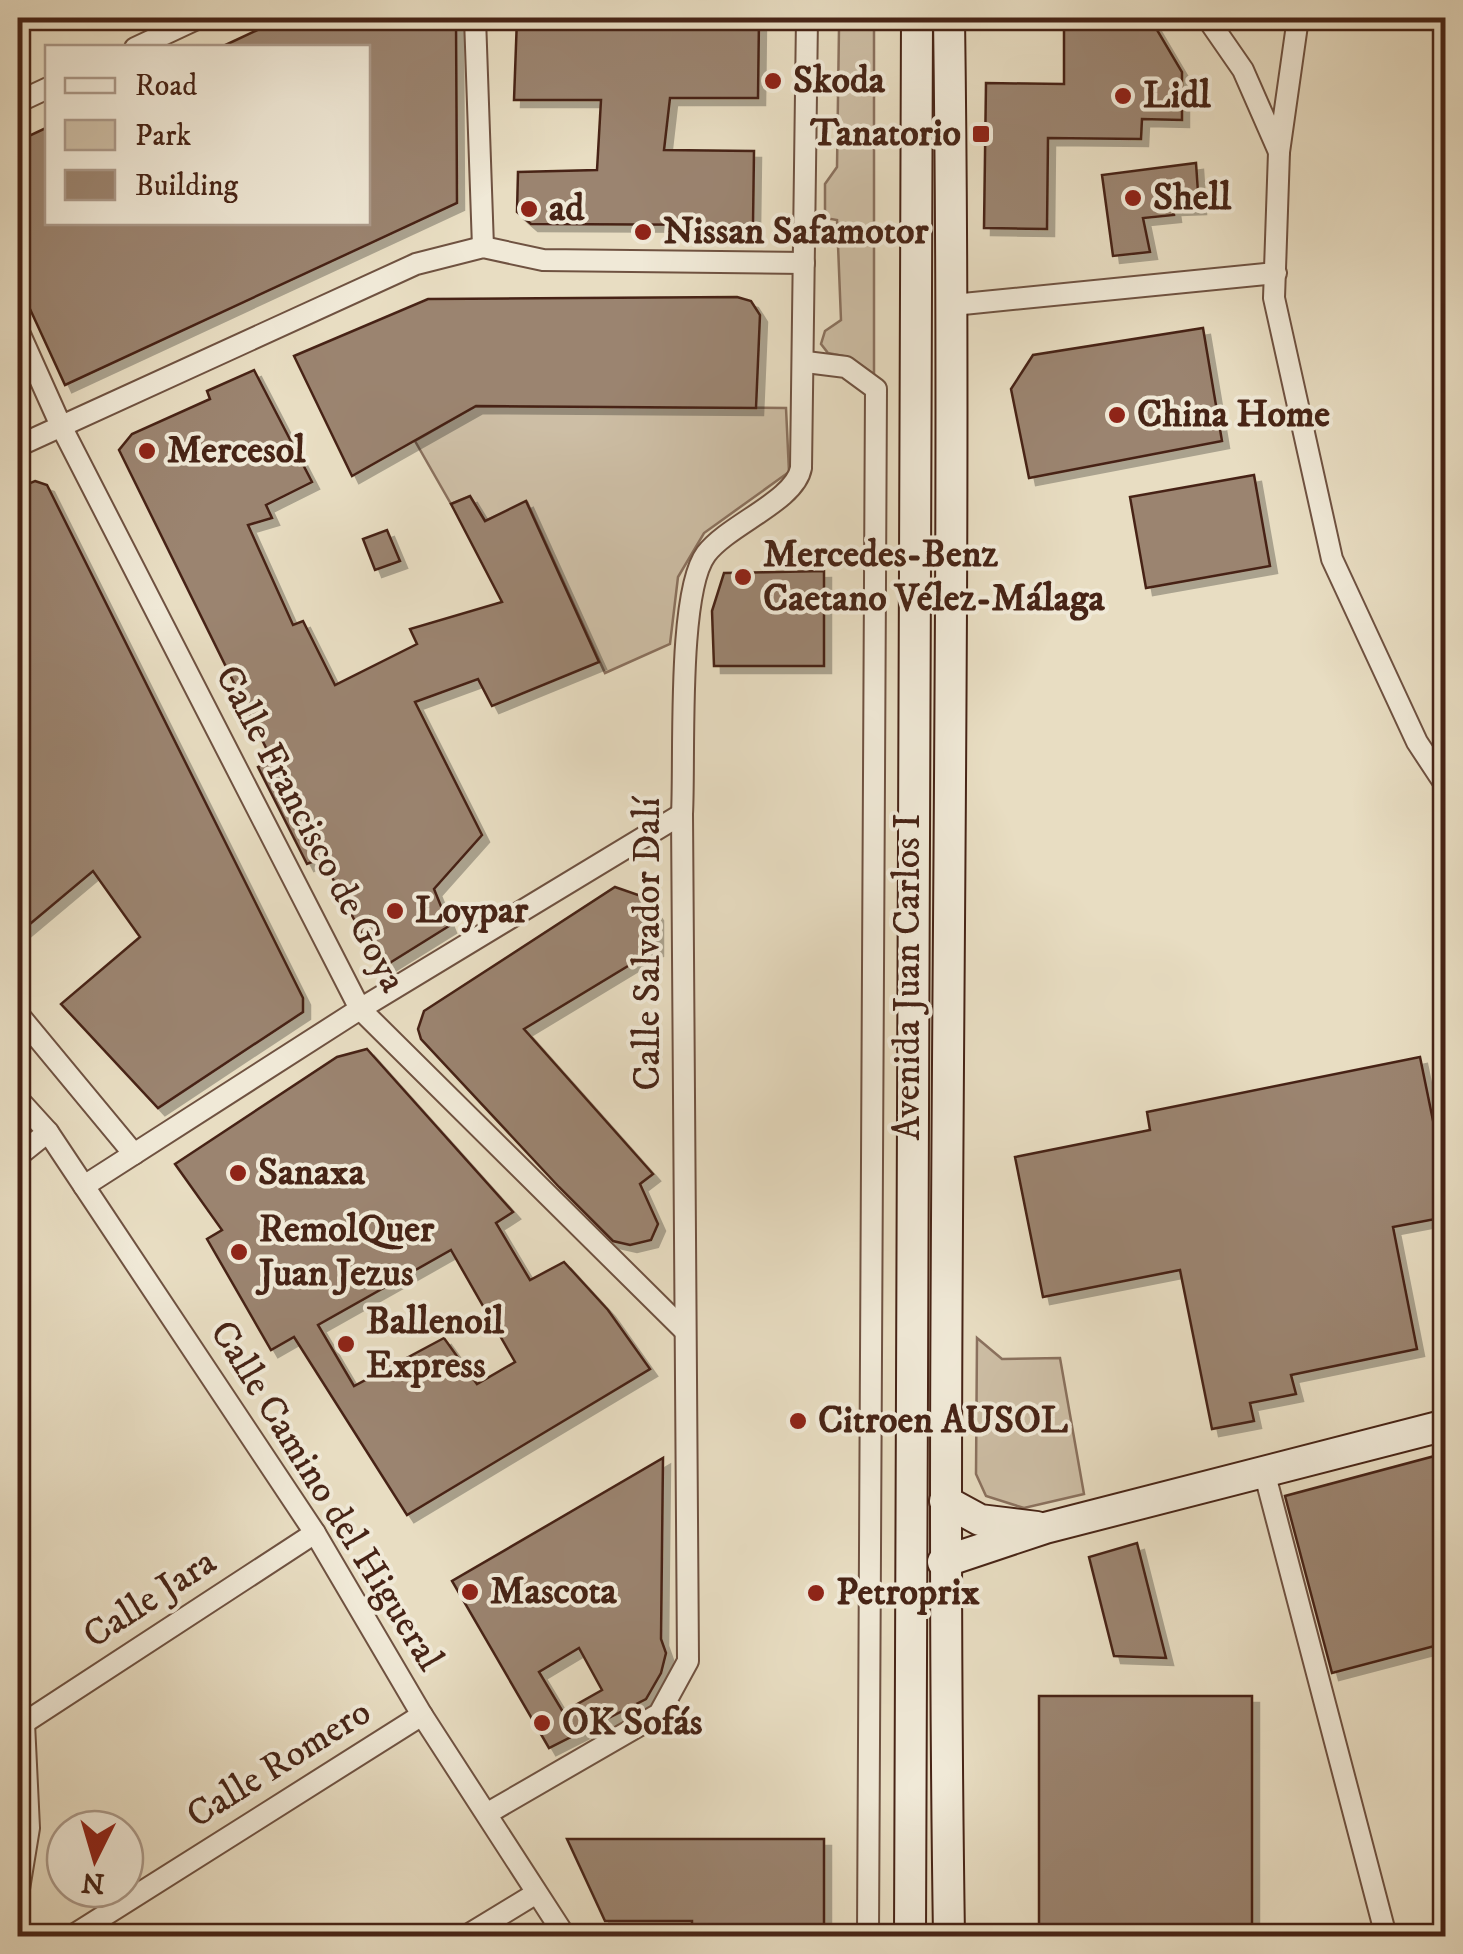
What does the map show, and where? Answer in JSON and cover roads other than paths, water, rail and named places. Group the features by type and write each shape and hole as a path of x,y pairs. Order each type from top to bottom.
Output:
{"street":[{"path":"141,45 199,18"},
{"path":"475,18 483,247"},
{"name":"Calle Salvador Dalí","path":"488,1812 658,1714 688,1661 682,814 686,676 697,574 706,554 799,480 806,362 808,18"},
{"name":"Avenida Juan Carlos I","path":"910,1936 917,18"},
{"name":"Avenida Juan Carlos I","path":"949,18 953,305 943,1562 949,1936"},
{"path":"1207,18 1243,70 1279,152"},
{"path":"1298,18 1279,152 1274,298 1332,559 1417,742 1446,786"},
{"path":"18,102 45,89"},
{"path":"18,446 416,264 483,247 543,260 804,263"},
{"path":"953,305 1276,273"},
{"name":"Calle Francisco de Goya","path":"18,330 61,426 360,1010 684,1330"},
{"path":"806,362 846,367 876,388 868,1936"},
{"path":"84,1186 360,1010 682,814"},
{"path":"18,1014 134,1154"},
{"name":"Calle Camino del Higueral","path":"18,1099 48,1132 315,1532 422,1715 565,1936"},
{"path":"18,1156 48,1132"},
{"path":"943,1562 1046,1528 1265,1475 1446,1425"},
{"path":"1265,1475 1386,1936"},
{"path":"945,1501 980,1520 1046,1528"},
{"name":"Calle Jara","path":"21,1716 315,1532"},
{"name":"Calle Romero","path":"72,1936 422,1715"},
{"path":"18,1894 29,1828 21,1716"},
{"path":"466,1936 535,1894"}],"place":[{"name":"Skoda","path":"773,81"},
{"name":"Lidl","path":"1123,96"},
{"name":"Tanatorio","path":"981,134"},
{"name":"Shell","path":"1133,198"},
{"name":"ad","path":"529,209"},
{"name":"Nissan Safamotor","path":"643,232"},
{"name":"China Home","path":"1117,415"},
{"name":"Mercesol","path":"147,451"},
{"name":"Mercedes-Benz Caetano Vélez-Málaga","path":"743,577"},
{"name":"Loypar","path":"395,911"},
{"name":"Sanaxa","path":"238,1173"},
{"name":"RemolQuer Juan Jezus","path":"239,1252"},
{"name":"Ballenoil Express","path":"346,1344"},
{"name":"Citroen AUSOL","path":"798,1421"},
{"name":"Mascota","path":"470,1592"},
{"name":"Petroprix","path":"816,1593"},
{"name":"OK Sofás","path":"542,1723"}]}
